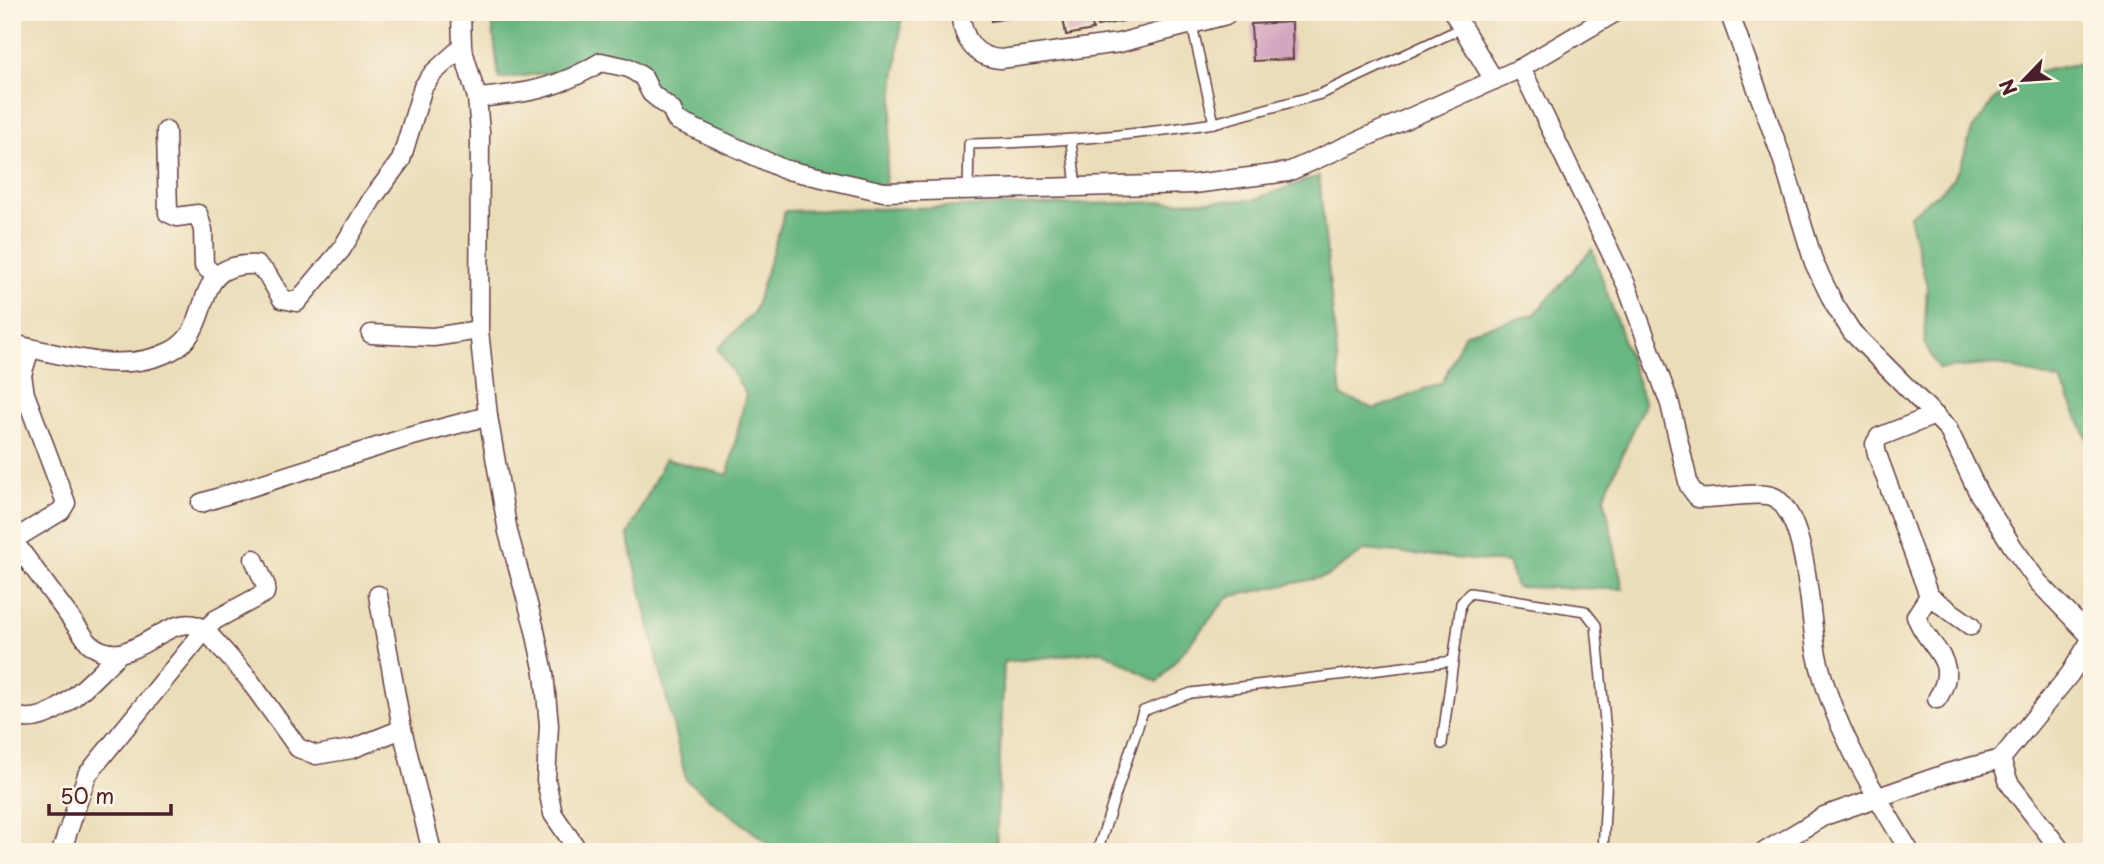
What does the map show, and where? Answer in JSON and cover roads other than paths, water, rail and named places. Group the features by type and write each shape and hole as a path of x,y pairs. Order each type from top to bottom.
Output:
{"street":[{"path":"461,12 462,47 477,98 480,330 488,416 508,532 544,673 549,725 548,792 553,814 579,852"},
{"path":"960,12 966,38 974,51 986,58 1001,59 1119,43 1192,25 1226,15 1226,12"},
{"path":"477,98 518,94 570,82 601,62 629,68 643,77 651,93 672,110 676,120 783,169 884,192 1194,184 1288,172 1521,68 1616,12"},
{"path":"1729,12 1782,158 1814,263 1834,304 1852,332 1948,429 1979,494 2013,547 2038,582 2092,638 2070,674 2001,759 1824,816 1764,852"},
{"path":"1458,20 1494,80"},
{"path":"117,656 100,653 89,643 13,539 61,511 66,503 25,394 21,346 96,363 160,356 174,350 194,329 207,288 216,276 240,265 257,265 267,274 282,299 297,302 341,250 372,199 401,160 423,87 433,73 462,47"},
{"path":"1521,68 1626,284 1670,404 1689,486 1698,498 1722,500 1762,492 1773,496 1788,509 1809,584 1817,655 1833,708 1877,797 1910,852"},
{"path":"166,131 168,212 177,217 198,214 203,230 204,266 216,276"},
{"path":"371,334 433,337 480,330"},
{"path":"1935,415 1879,437 1875,443 1910,551 1929,596 1971,626"},
{"path":"201,503 405,438 488,416"},
{"path":"61,852 87,775 205,630 215,620 265,593 266,586 254,559"},
{"path":"379,595 402,729 432,852"},
{"path":"1929,596 1916,616 1943,656 1944,688 1937,699"},
{"path":"12,715 34,719 49,713 71,698 117,656 183,624 198,625 205,630 247,677 298,748 316,755 352,749 402,729"},
{"path":"2001,759 2009,783 2062,852"}],"lane":[{"path":"968,191 969,144 1071,141 1143,134 1214,122 1321,94 1458,20"},
{"path":"1192,25 1214,122"},
{"path":"1071,141 1076,188"},
{"path":"1442,744 1461,603 1470,593 1567,606 1585,611 1597,625 1608,754 1603,852"},
{"path":"1097,852 1143,711 1191,693 1453,661"}]}
